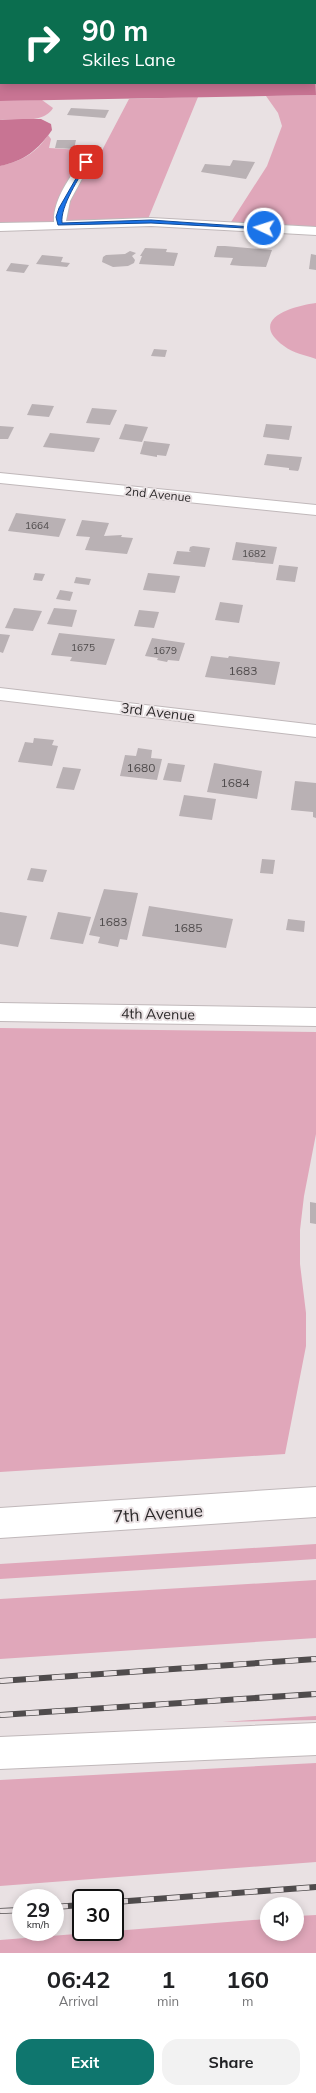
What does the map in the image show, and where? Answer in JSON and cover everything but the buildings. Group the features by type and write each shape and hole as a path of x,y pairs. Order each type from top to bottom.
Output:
{"street":[{"path":"60,224 59,217 62,208 86,162"},
{"path":"0,227 60,224 181,222 316,231"},
{"name":"2nd Avenue","path":"0,478 316,510"},
{"name":"3rd Avenue","path":"0,694 316,731"},
{"name":"4th Avenue","path":"0,1012 316,1017"},
{"name":"7th Avenue","path":"0,1523 316,1502"},
{"path":"0,1753 316,1739"}],"shaded area":[{"path":"0,84 316,84 316,95 0,101"},
{"path":"316,95 316,228 231,222 267,166 282,126 278,113 266,96"},
{"path":"198,97 148,219 0,224 0,166 15,162 27,156 43,142 48,135 51,139 49,148 81,150 83,153 82,157 98,158 129,99"},
{"path":"42,100 53,108 49,113 43,116 29,120 0,120 0,101"},
{"path":"41,119 51,124 52,130 30,154 9,164 0,166 0,120"},
{"path":"316,303 316,359 295,352 284,346 274,337 270,328 272,321 286,311 296,307"},
{"path":"0,1028 316,1032 316,1134 304,1196 300,1230 300,1264 306,1313 306,1346 285,1454 0,1472"},
{"path":"316,1544 316,1559 0,1579 0,1564"},
{"path":"316,1580 316,1638 0,1659 0,1599"},
{"path":"316,1716 316,1720 222,1722"},
{"path":"316,1763 316,1862 0,1886 0,1780"},
{"path":"316,1915 316,1953 0,1953 0,1940 64,1941 64,1935 72,1934 72,1941 124,1941 124,1930 260,1920 260,1941 304,1941 304,1916"}],"railway":[{"path":"0,1681 316,1659"},
{"path":"0,1715 316,1694"},
{"path":"124,1901 316,1887"},
{"path":"64,1906 72,1906"},
{"path":"0,1911 12,1910"}],"route":[{"path":"86,162 62,208 59,217 60,224 181,222 264,228"}]}
